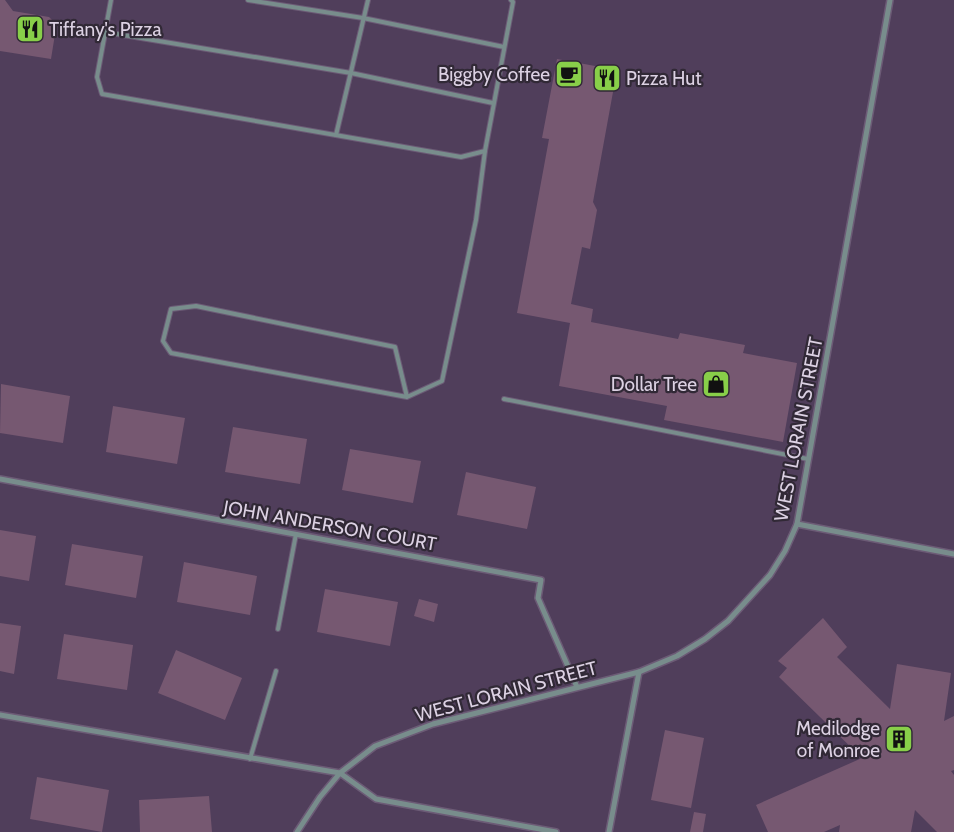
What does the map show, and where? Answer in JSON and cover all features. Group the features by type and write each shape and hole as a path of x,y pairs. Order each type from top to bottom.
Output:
{"street":[{"name":"WEST LORAIN STREET","path":"297,832 320,797 340,773 375,746 404,734 464,715 639,672 677,656 705,639 728,621 770,575 785,551 797,524 890,0"},
{"name":"JOHN ANDERSON COURT","path":"0,479 541,580 538,598 577,687"},
{"path":"797,524 954,554"},
{"path":"608,832 639,672"},
{"path":"0,715 340,773 376,799 556,832"}],"lane":[{"path":"111,0 97,77 102,94 461,157 485,151"},
{"path":"248,0 363,18 504,47"},
{"path":"336,135 368,0"},
{"path":"407,397 395,347 196,306 171,309 163,341 171,352 407,397 442,381 476,220 493,103 513,2 511,0"},
{"path":"105,32 351,73 493,103"},
{"path":"504,399 808,459"},
{"path":"278,629 296,534"},
{"path":"250,759 276,671"}],"building":[{"path":"0,0 5,0 13,11 49,17 53,21 56,28 51,59 0,51"},
{"path":"557,59 617,70 593,202 597,210 590,249 582,247 571,304 593,309 591,322 678,339 680,333 745,345 743,353 797,363 783,442 664,420 667,406 559,386 570,323 517,313 549,139 542,138"},
{"path":"1,384 70,396 63,443 0,433"},
{"path":"113,406 185,418 177,464 106,452"},
{"path":"233,427 307,439 300,484 225,472"},
{"path":"350,449 421,461 413,503 342,490"},
{"path":"466,472 536,487 527,529 457,515"},
{"path":"0,530 36,536 29,581 0,576"},
{"path":"72,544 143,556 136,598 65,585"},
{"path":"184,562 257,576 250,615 177,602"},
{"path":"325,589 398,602 390,646 317,632"},
{"path":"419,599 438,604 434,622 414,616"},
{"name":"Medilodge of Monroe","path":"823,618 847,647 837,657 890,709 897,664 951,673 944,721 954,716 954,770 951,771 954,775 954,832 937,832 915,810 911,832 839,832 840,825 824,832 768,832 756,805 862,758 779,677 787,668 778,661"},
{"path":"0,623 21,626 14,674 0,671"},
{"path":"64,634 133,645 127,690 57,679"},
{"path":"176,650 242,678 225,720 158,693"},
{"path":"665,730 704,738 691,808 651,800"},
{"path":"37,777 109,790 102,832 30,819"},
{"path":"209,796 212,832 140,832 139,800"},
{"path":"694,812 706,814 703,832 690,832"}],"place":[{"name":"Tiffany's Pizza","path":"30,29"},
{"name":"Biggby Coffee","path":"569,74"},
{"name":"Pizza Hut","path":"607,78"},
{"name":"Dollar Tree","path":"716,384"},
{"name":"Medilodge of Monroe","path":"899,739"}]}
